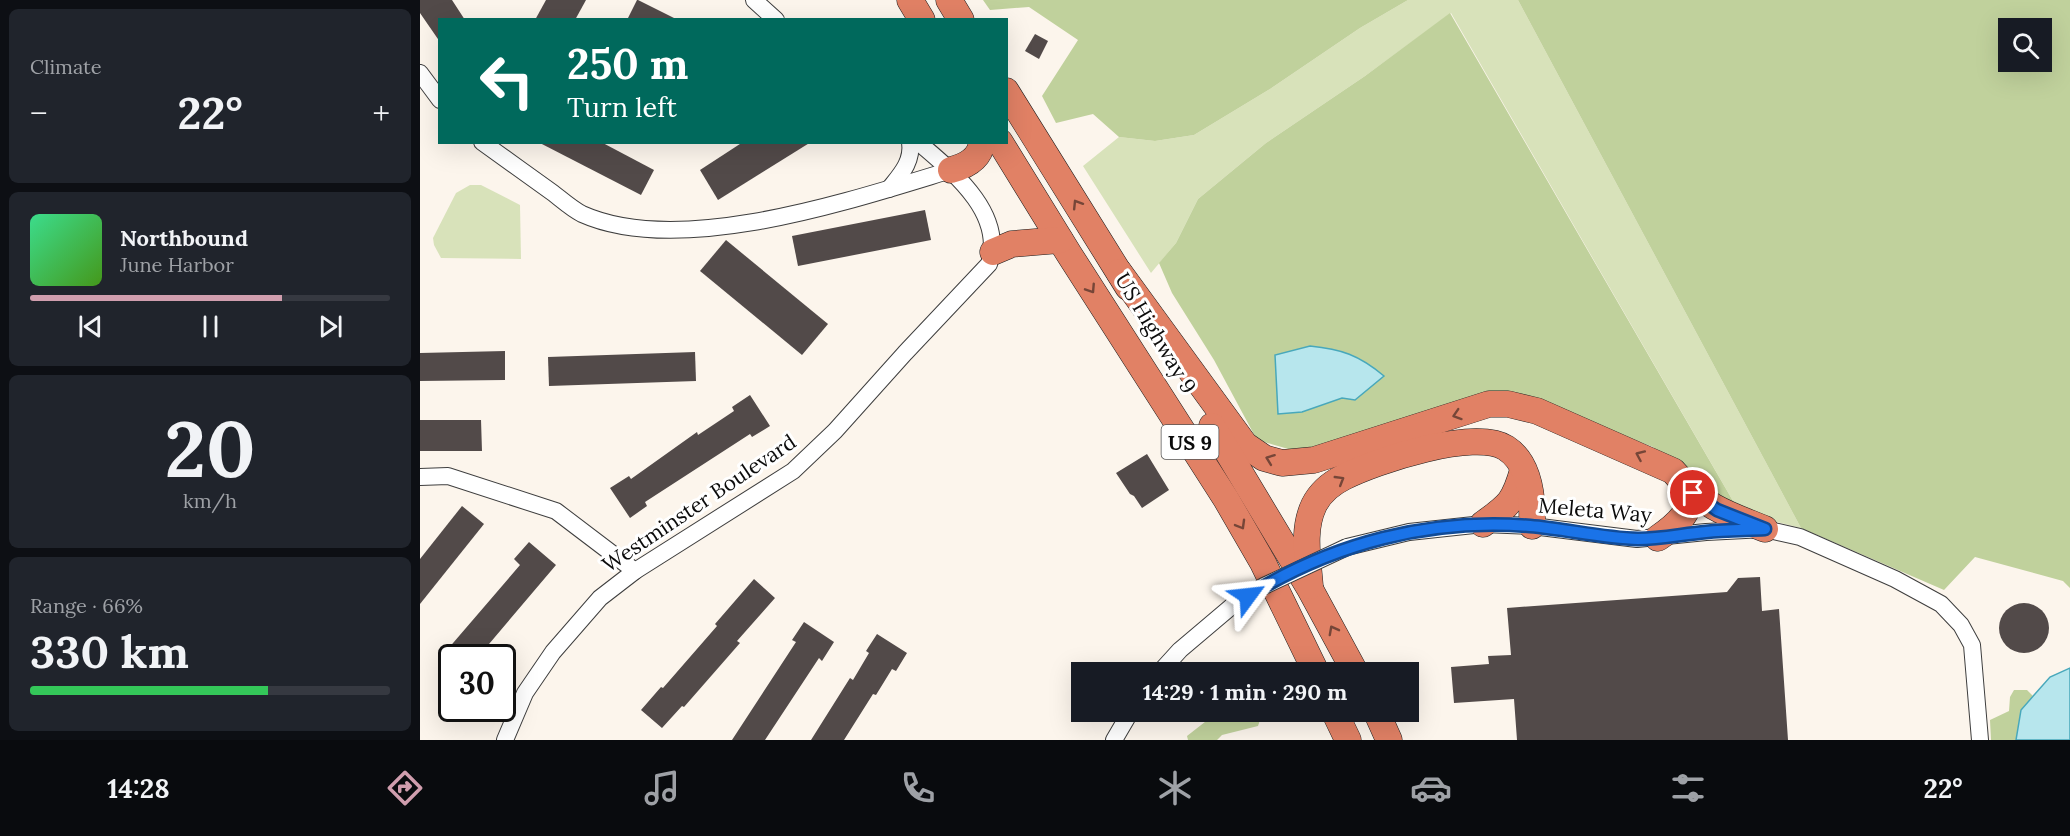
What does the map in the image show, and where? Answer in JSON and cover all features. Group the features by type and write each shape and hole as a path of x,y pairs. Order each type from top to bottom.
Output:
{"highway":[{"path":"910,0 921,18"},
{"path":"949,0 960,18"},
{"name":"US Highway 9","path":"1008,94 1119,272 1310,589 1350,662"},
{"path":"951,171 978,156 981,144"},
{"name":"US Highway 9","path":"1001,144 1226,499 1263,563 1311,662"},
{"path":"993,252 1012,244 1060,240"},
{"path":"1119,272 1245,445 1264,458 1282,464 1314,460 1489,404 1508,404 1537,411 1673,471 1693,493 1717,510 1765,529"},
{"path":"1310,589 1307,540 1310,515 1322,494 1344,477 1383,461 1411,453 1477,441 1498,444 1507,448 1515,455 1523,470 1532,495 1532,526"},
{"path":"1483,524 1512,500 1523,470"},
{"path":"1659,538 1676,526 1687,512 1688,495 1681,480"},
{"path":"1339,722 1348,740"},
{"path":"1381,722 1389,740"}],"street":[{"path":"754,0 774,18"},
{"path":"420,73 438,97"},
{"path":"485,144 581,214 620,226 673,230 756,223 951,171"},
{"path":"889,189 908,163 910,144"},
{"path":"920,144 951,171 976,201 992,234 993,252"},
{"name":"Westminster Boulevard","path":"505,740 525,693 553,651 600,598 635,571 793,471 835,431 989,264 993,252"},
{"path":"420,477 448,476 556,511 635,571"},
{"name":"Meleta Way","path":"1169,662 1232,606 1264,586 1347,547 1409,532 1483,524 1532,526 1637,539 1765,529 1800,537 1851,559 1941,604 1961,625 1972,645 1980,740"},
{"path":"1114,740 1125,722"}],"green space":[{"path":"983,0 1408,0 1360,28 1270,89 1194,135 1155,141 1119,137 1093,114 1056,123 1042,96 1078,40 1029,7 990,10"},
{"path":"1408,0 1518,0 1801,528 1740,513 1451,13 1365,76 1266,143 1198,199 1176,243 1151,273 1083,166 1119,137 1155,141 1194,135 1270,89 1360,28"},
{"path":"1518,0 2070,0 2070,588 2063,581 1975,557 1944,590 1801,528"},
{"path":"1450,13 1740,513 1717,507 1653,447 1515,394 1306,454 1257,440 1214,360 1172,293 1159,263 1176,243 1198,199 1266,143 1365,76","holes":["1384,375 1355,400 1342,398"]},
{"path":"470,185 481,185 520,205 521,259 441,258 433,238 456,193"},
{"path":"2014,690 2027,690 2033,696 2021,710 2016,740 1991,740 1990,720 2009,711 2010,697"},
{"path":"1205,722 1259,722 1258,726 1222,735 1217,740 1188,740 1187,736"}],"water":[{"path":"1310,346 1349,354 1384,376 1355,400 1342,398 1302,412 1278,414 1275,355"},
{"path":"2070,668 2070,740 2016,740 2021,710 2050,677"}],"building":[{"path":"420,0 452,0 464,18 438,18 438,39 420,13"},
{"path":"546,0 586,0 576,18 536,18"},
{"path":"638,0 674,18 628,18"},
{"path":"1035,34 1048,41 1039,59 1025,51"},
{"path":"542,144 605,144 654,170 641,195"},
{"path":"740,144 808,144 718,200 700,170"},
{"path":"925,210 931,240 798,266 792,236"},
{"path":"726,240 828,324 802,355 700,271"},
{"path":"505,351 505,380 420,381 420,353"},
{"path":"695,352 696,381 549,386 548,357"},
{"path":"750,395 770,426 752,437 750,434 645,502 647,506 630,518 610,488 629,476 631,479 697,432 698,435 734,411 732,407"},
{"path":"420,420 481,420 482,451 420,451"},
{"path":"1147,454 1169,490 1142,508 1116,473"},
{"path":"462,506 484,524 420,604 420,559"},
{"path":"529,542 556,565 489,644 452,644 520,565 514,559"},
{"path":"1760,577 1762,611 1779,609 1788,740 1517,740 1514,699 1454,703 1451,667 1489,664 1488,656 1511,655 1507,608 1727,592 1738,578"},
{"path":"754,579 775,598 737,641 740,643 684,707 682,706 662,728 641,710 717,626 715,624"},
{"path":"2024,603 2033,605 2044,614 2049,628 2047,637 2038,648 2024,653 2015,651 2004,642 1999,628 2001,619 2010,608"},
{"path":"804,622 834,642 822,661 819,658 765,740 732,740 796,642 792,640"},
{"path":"877,634 907,653 896,671 892,669 876,695 873,694 844,740 811,740 850,678 853,680 869,653 866,651"}],"route":[{"path":"1248,596 1284,576 1347,547 1409,532 1483,524 1532,526 1637,539 1765,529 1717,510 1693,493"}]}
